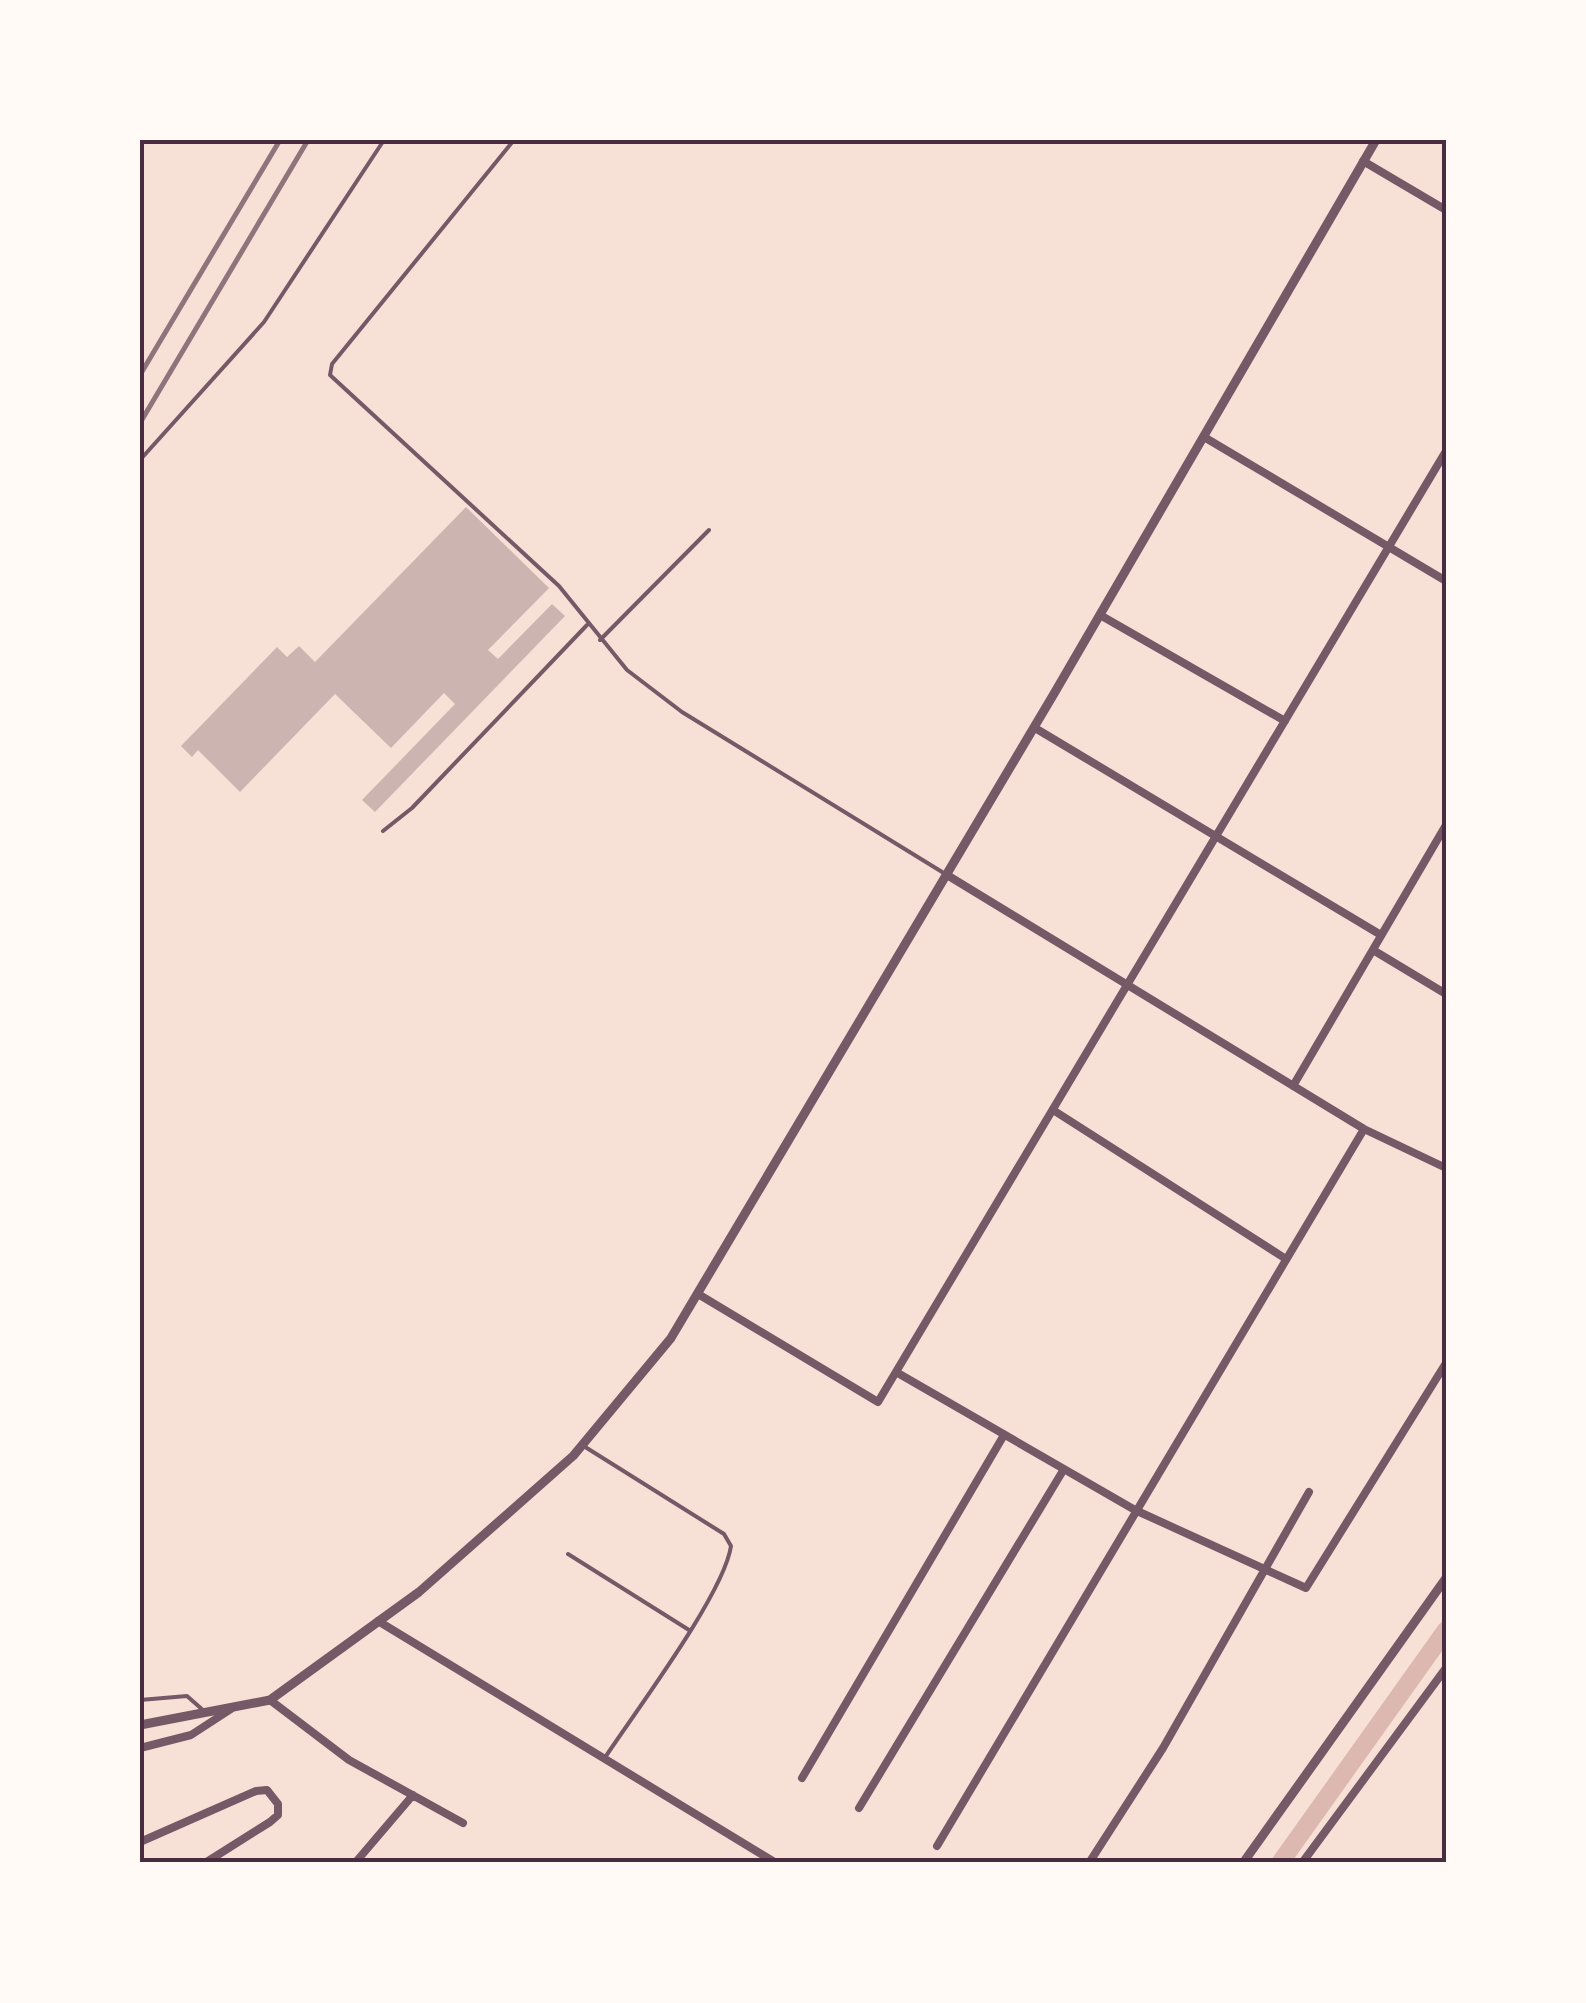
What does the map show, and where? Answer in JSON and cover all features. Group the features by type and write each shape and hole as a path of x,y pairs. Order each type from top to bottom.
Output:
{"street":[{"path":"140,1725 270,1700 419,1592 582,1445 671,1338 947,876 1376,140"},
{"path":"1363,161 1446,210"},
{"path":"1204,436 1446,581"},
{"path":"698,1294 878,1402 1446,451"},
{"path":"1100,615 1285,720"},
{"path":"1034,728 1381,936"},
{"path":"1293,1086 1446,824"},
{"path":"1436,842 1446,848"},
{"path":"947,876 1364,1129 1446,1168"},
{"path":"1372,950 1446,994"},
{"path":"1052,1110 1286,1259"},
{"path":"937,1846 1364,1129"},
{"path":"896,1372 1135,1510 1306,1588 1446,1363"},
{"path":"802,1778 1004,1435"},
{"path":"859,1808 1064,1470"},
{"path":"1089,1863 1164,1748 1309,1492"},
{"path":"1243,1863 1446,1578"},
{"path":"378,1621 776,1863"},
{"path":"1302,1863 1446,1668"},
{"path":"270,1700 349,1760 463,1823"},
{"path":"140,1748 191,1735 231,1708"},
{"path":"140,1842 256,1791 267,1790 274,1796 278,1814 270,1822 205,1863"},
{"path":"356,1863 413,1796"}],"lane":[{"path":"140,460 264,322 384,140"},
{"path":"514,140 384,296 332,364 330,375 547,574 626,670 682,712 947,876"},
{"path":"600,640 709,530"},
{"path":"383,832 412,808 587,625"},
{"path":"582,1445 724,1534 731,1546 729,1560 689,1630 604,1759"},
{"path":"568,1554 689,1630"},
{"path":"140,1700 188,1696 206,1714"}],"building":[{"path":"466,507 549,588 488,650 498,659 552,604 565,616 375,812 362,800 455,704 444,693 391,748 335,694 240,792 198,750 192,757 181,746 277,647 287,657 299,646 315,662"}],"waterway":[{"path":"1280,1863 1446,1630"}],"railway":[{"path":"140,375 280,140"},
{"path":"140,423 308,140"}]}
